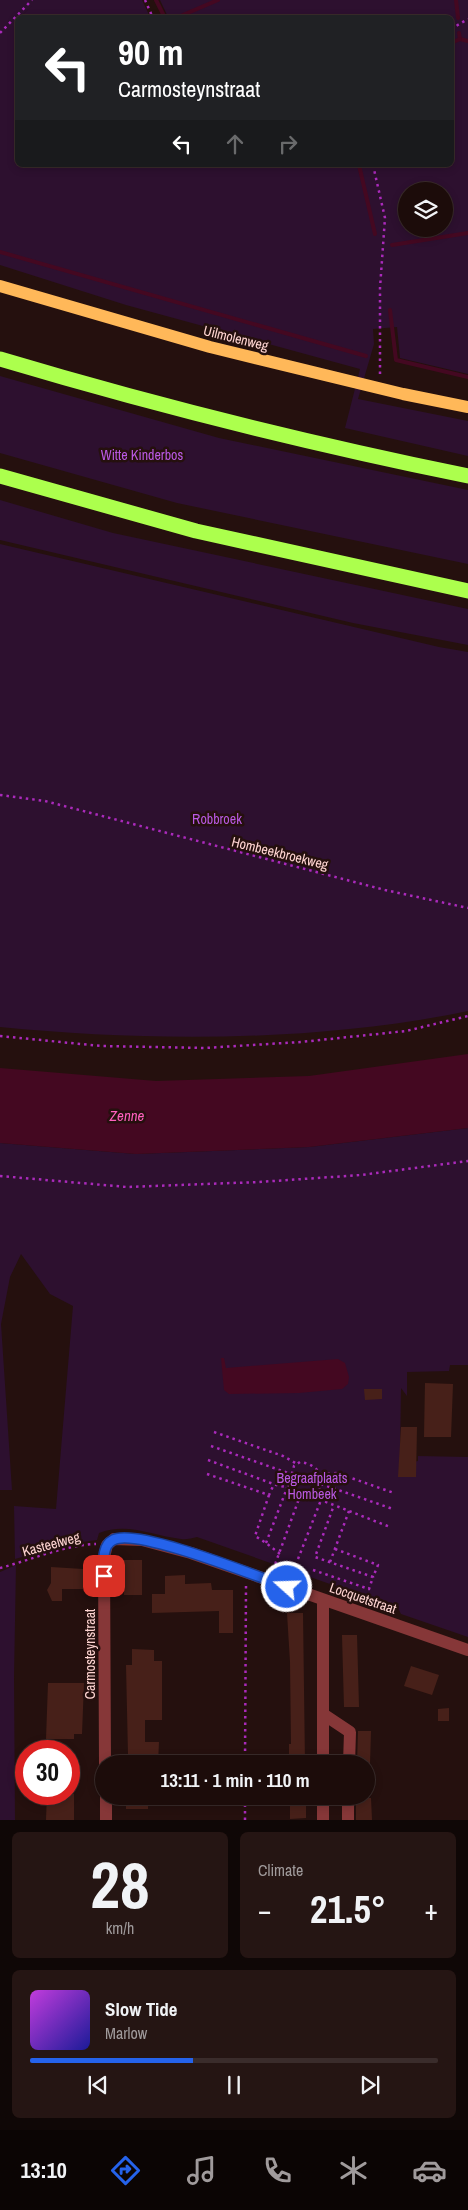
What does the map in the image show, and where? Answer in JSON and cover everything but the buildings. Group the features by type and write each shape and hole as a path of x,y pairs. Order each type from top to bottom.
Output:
{"highway":[{"path":"0,359 82,384 339,448 468,476"},
{"path":"0,476 196,531 468,591"}],"main road":[{"name":"Uilmolenweg","path":"0,286 210,348 468,407"}],"street":[{"name":"Locquetstraat","path":"107,1545 114,1539 142,1540 191,1553 468,1650"},
{"name":"Carmosteynstraat","path":"105,1755 104,1557 107,1545"},
{"path":"323,1755 324,1600"},
{"path":"323,1714 350,1732 349,1755"},
{"path":"106,1805 106,1820"},
{"path":"323,1805 323,1820"},
{"path":"348,1805 348,1820"}],"path":[{"path":"17,15 32,0"},
{"path":"145,0 152,15"},
{"path":"0,32 15,17"},
{"path":"454,27 468,19"},
{"path":"373,167 384,218 380,288 380,388"},
{"name":"Hombeekbroekweg","path":"0,795 45,801 385,890 468,908"},
{"path":"0,1036 101,1046 204,1048 301,1042 406,1031 468,1016"},
{"path":"0,1176 146,1187 361,1175 468,1161"},
{"path":"214,1432 284,1456 297,1464"},
{"path":"210,1446 291,1474"},
{"path":"208,1460 274,1484 287,1487 293,1486"},
{"path":"300,1496 293,1486 291,1474 300,1462 310,1464 321,1474 321,1484 316,1495 314,1495"},
{"path":"321,1474 337,1473 394,1493"},
{"path":"207,1474 269,1495"},
{"path":"274,1484 254,1536 266,1542 280,1554"},
{"path":"321,1484 393,1509"},
{"path":"266,1542 287,1487"},
{"path":"300,1496 314,1495 321,1500 390,1527"},
{"path":"269,1580 300,1496"},
{"path":"298,1559 321,1500"},
{"path":"334,1505 316,1557 373,1578"},
{"path":"330,1562 349,1511"},
{"name":"Kasteelweg","path":"0,1568 85,1544 107,1545"},
{"path":"313,1570 369,1590 378,1565 335,1549"},
{"path":"245,1755 246,1572"},
{"path":"245,1805 245,1820"}],"green space":[{"path":"0,0 142,0 149,15 15,15 15,167 454,167 454,15 167,15 160,0 468,0 468,374 400,358 397,327 373,329 374,344 358,399 468,421 468,456 345,428 360,369 126,305 0,265"},
{"name":"Witte Kinderbos","path":"0,376 219,438 468,490 468,564 177,503 0,453"},
{"path":"0,500 113,533 468,609 468,645 353,623 0,540"},
{"name":"Robbroek","path":"0,544 439,647 468,652 468,1011 353,1029 294,1034 175,1037 57,1032 0,1027"},
{"name":"Begraafplaats Hombeek","path":"468,1128 468,1365 450,1365 449,1371 407,1372 407,1396 401,1388 400,1453 401,1464 418,1461 418,1456 468,1457 468,1637 401,1614 398,1608 197,1537 183,1539 130,1529 110,1530 99,1533 97,1540 67,1544 15,1559 14,1506 56,1509 73,1306 50,1294 21,1254 10,1277 1,1324 12,1490 0,1490 0,1143 136,1154 309,1147"},
{"path":"16,1565 14,1677 15,1820 0,1820 0,1572"}],"water":[{"name":"Zenne","path":"468,1054 468,1128 309,1147 136,1154 0,1143 0,1068 156,1081 309,1076"},
{"path":"221,1358 224,1358 226,1368 338,1359 345,1363 349,1377 348,1384 342,1389 299,1393 229,1394 224,1390"}],"waterway":[{"path":"156,0 164,15"},
{"path":"183,15 218,0"},
{"path":"456,0 458,18"},
{"path":"459,33 460,39 468,41"},
{"path":"454,42 460,39"},
{"path":"359,167 375,234"},
{"path":"392,245 468,233"},
{"path":"0,252 366,356"},
{"path":"390,310 396,360 468,377"}],"route":[{"path":"104,1576 104,1557 107,1545 114,1539 129,1538 166,1545 287,1587"}]}
